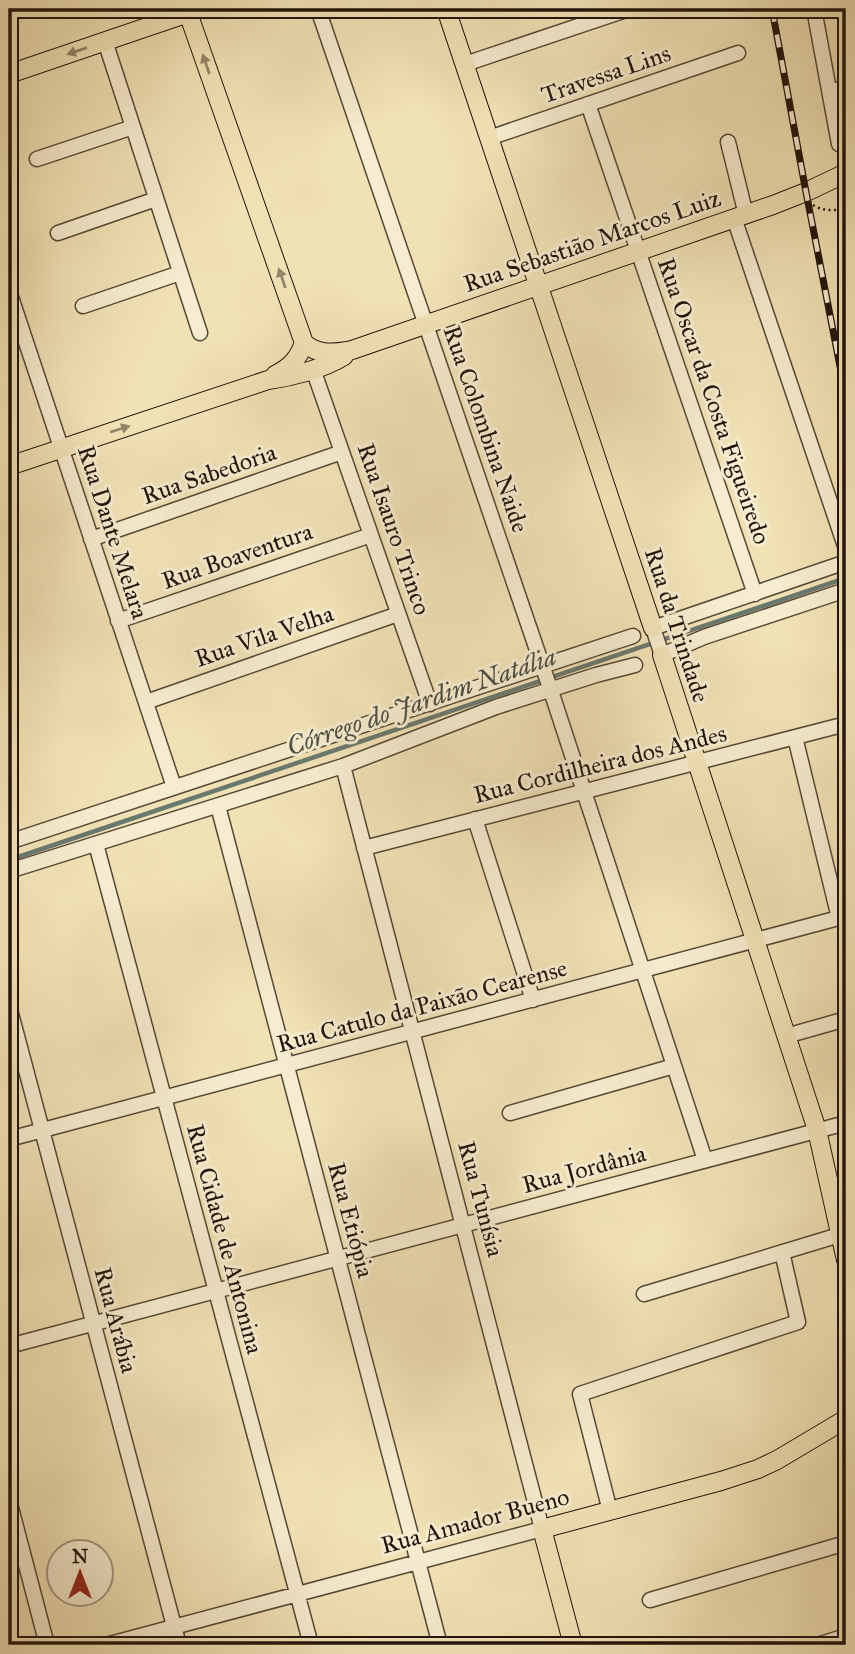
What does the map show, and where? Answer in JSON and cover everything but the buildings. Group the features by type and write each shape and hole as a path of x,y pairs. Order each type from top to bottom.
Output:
{"main road":[{"name":"Rua da Trindade","path":"446,9 653,628"},
{"path":"9,74 192,10 304,343"},
{"name":"Rua Sebastião Marcos Luiz","path":"268,380 295,362 304,343 323,353 352,350 740,216 806,192 846,173"},
{"name":"Rua Sebastião Marcos Luiz","path":"9,466 268,380 313,369 340,359 352,350"},
{"name":"Rua da Trindade","path":"662,655 817,1130 843,1234 846,1260"},
{"name":"Rua Amador Bueno","path":"542,1529 758,1469 846,1419"},
{"name":"Rua Tunísia","path":"542,1529 573,1645"}],"street":[{"name":"Rua Colombina Naide","path":"318,9 551,691 705,1160"},
{"path":"465,64 629,9"},
{"path":"814,9 839,144"},
{"path":"105,41 200,334"},
{"name":"Travessa Lins","path":"489,138 738,53"},
{"path":"830,92 846,87"},
{"name":"Rua Oscar da Costa Figueiredo","path":"588,104 755,594"},
{"path":"37,159 133,127"},
{"path":"728,142 740,216 846,549"},
{"path":"58,233 156,199"},
{"path":"83,306 180,273"},
{"name":"Rua Dante Melara","path":"9,291 174,787"},
{"name":"Rua Isauro Trinco","path":"313,369 430,704"},
{"name":"Rua Sabedoria","path":"91,539 342,452"},
{"name":"Rua Boaventura","path":"118,621 371,535"},
{"path":"653,628 846,562"},
{"path":"662,655 704,637 846,590"},
{"name":"Rua Vila Velha","path":"146,702 398,614"},
{"name":"Rua da Trindade","path":"653,628 662,655"},
{"path":"9,842 633,636"},
{"path":"9,871 343,766 485,711 635,665"},
{"name":"Rua Cordilheira dos Andes","path":"364,848 846,724"},
{"path":"795,737 843,917"},
{"name":"Rua Tunísia","path":"343,766 542,1529"},
{"name":"Rua Etiópia","path":"218,806 440,1645"},
{"path":"475,820 533,1000"},
{"name":"Rua Cidade de Antonina","path":"96,844 311,1645"},
{"name":"Rua Catulo da Paixão Cearense","path":"9,1139 843,917"},
{"name":"Rua Arábia","path":"9,1006 179,1645"},
{"path":"786,1036 846,1019"},
{"path":"510,1113 674,1066"},
{"name":"Rua Jordânia","path":"9,1346 846,1123"},
{"path":"645,1293 843,1234"},
{"path":"610,1511 580,1394 798,1322 782,1252"},
{"path":"9,1500 47,1645"},
{"name":"Rua Amador Bueno","path":"106,1645 542,1529"},
{"path":"650,1600 846,1543"},
{"path":"817,1645 846,1636"}],"path":[{"path":"806,192 813,204 821,209 846,209"}],"waterway":[{"name":"Córrego do Jardim Natália","path":"9,860 846,578"}],"railway":[{"path":"772,9 846,397"}]}
